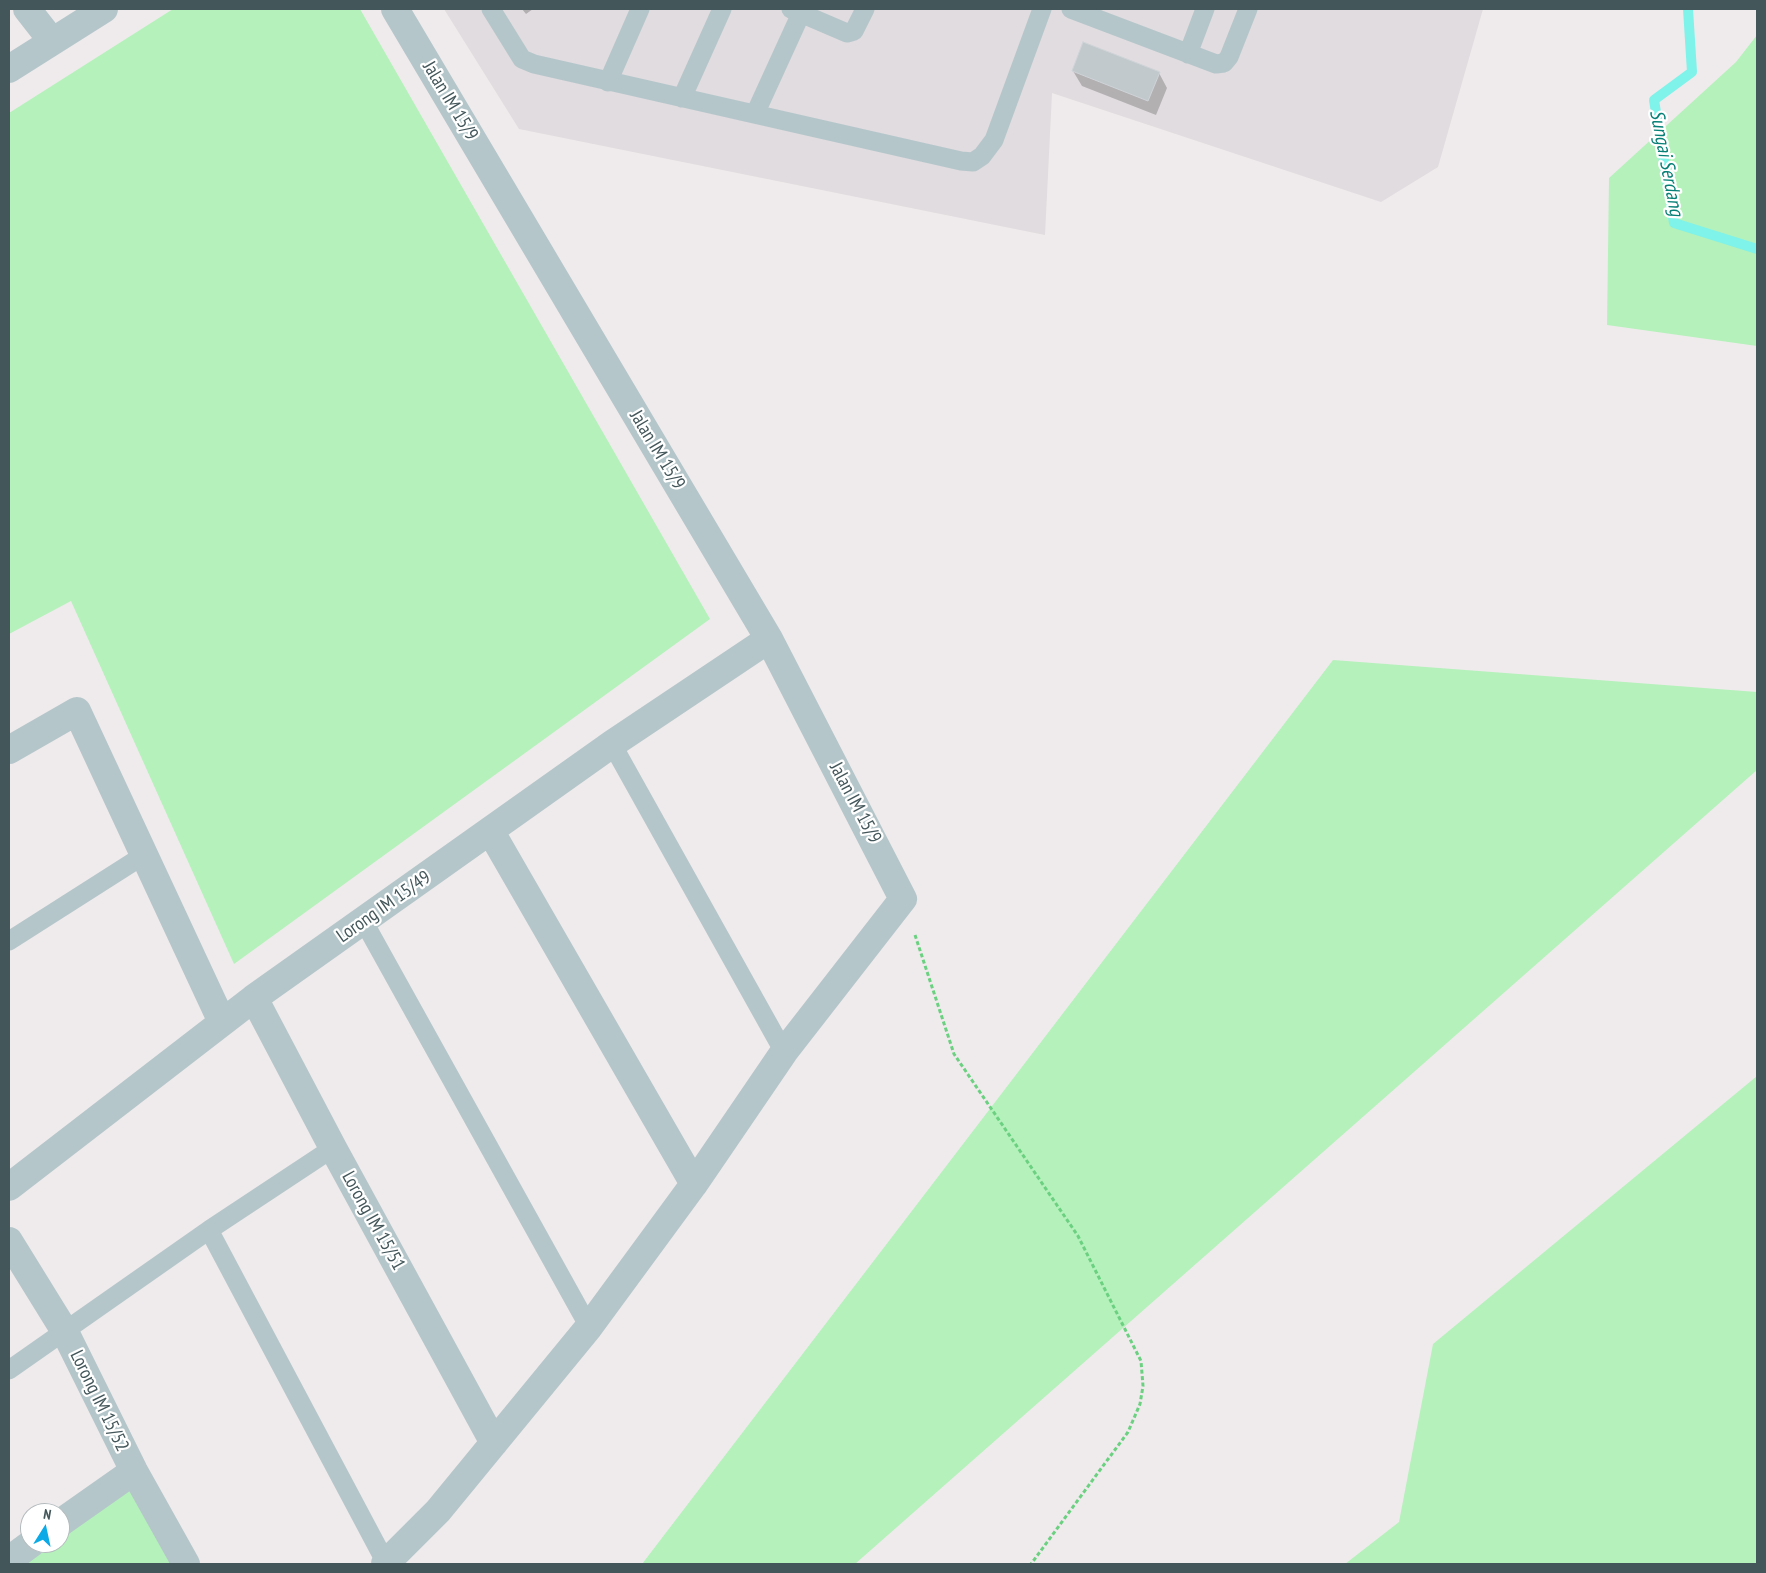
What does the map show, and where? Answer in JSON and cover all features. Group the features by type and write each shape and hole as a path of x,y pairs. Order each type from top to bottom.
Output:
{"street":[{"path":"27,9 52,41"},
{"path":"9,69 104,9"},
{"name":"Jalan IM 15/9","path":"396,9 769,639 904,899"},
{"name":"Lorong IM 15/49","path":"9,1187 254,998 491,832 612,744 769,639"},
{"path":"9,750 77,711 222,1022"},
{"path":"491,832 694,1184"},
{"path":"386,1564 438,1511 589,1327 694,1184 784,1052 904,899"},
{"name":"Lorong IM 15/51","path":"254,998 333,1148 494,1443"},
{"name":"Lorong IM 15/52","path":"9,1241 64,1330 134,1470 186,1564"},
{"path":"70,1516 134,1470"},
{"path":"9,1560 20,1552"}],"lane":[{"path":"491,9 522,59 534,64 961,161 973,162 982,156 994,140 1042,9"},
{"path":"608,82 640,9"},
{"path":"682,98 722,9"},
{"path":"755,114 798,10 847,33 854,31 865,9"},
{"path":"1188,54 1205,9"},
{"path":"1078,10 1210,63 1224,63 1229,57 1248,9"},
{"path":"612,744 784,1052"},
{"path":"9,941 144,855"},
{"path":"364,922 589,1327"},
{"path":"9,1370 209,1230 333,1148"},
{"path":"209,1230 386,1564"}],"path":[{"path":"904,899 954,1054 1078,1236 1140,1361 1143,1386 1140,1404 1128,1432 1031,1564"}],"shaded area":[{"path":"444,9 1483,9 1438,167 1381,202 1052,93 1045,235 519,129"}],"green space":[{"path":"173,9 360,9 710,619 234,964 71,601 9,634 9,113"},
{"path":"1757,35 1757,346 1607,325 1609,178 1736,62"},
{"path":"1333,660 1757,692 1757,770 855,1564 642,1564"},
{"path":"1757,1076 1757,1564 1345,1564 1399,1522 1433,1344"},
{"path":"134,1471 186,1564 9,1564 21,1553 70,1553 70,1516"}],"building":[{"path":"1083,42 1160,72 1148,101 1072,71"}],"waterway":[{"name":"Sungai Serdang","path":"1688,9 1692,72 1654,100 1674,223 1757,249"}]}
